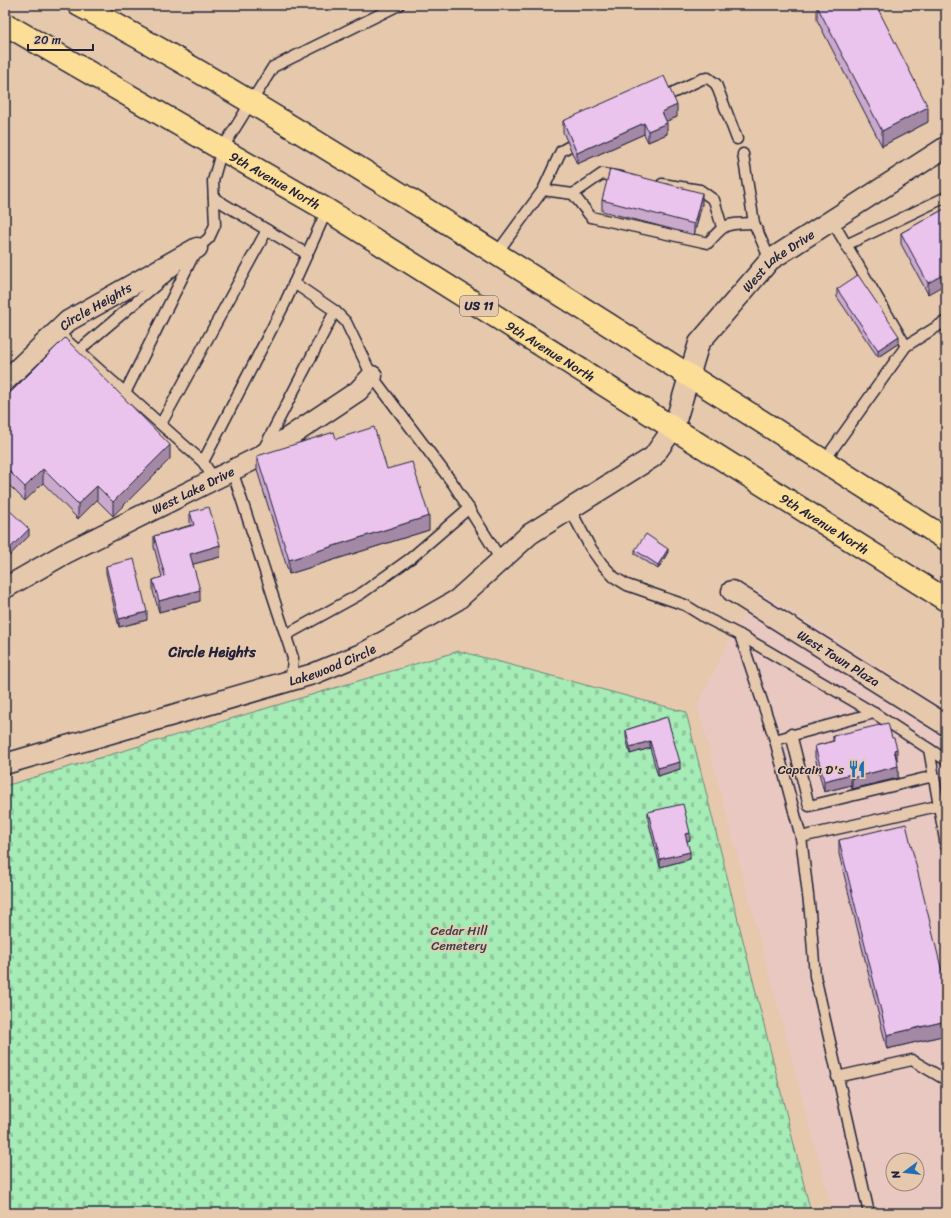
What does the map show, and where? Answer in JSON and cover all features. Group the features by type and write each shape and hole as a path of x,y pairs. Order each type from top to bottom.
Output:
{"main road":[{"path":"79,5 148,41 250,102 689,374 946,539"},
{"name":"9th Avenue North","path":"5,24 327,210 674,427 946,600"}],"street":[{"name":"West Lake Drive","path":"617,480 653,457 674,427 699,343 770,260 831,219 946,147"},
{"name":"Circle Heights","path":"5,381 68,321 197,248"},
{"name":"West Lake Drive","path":"5,588 66,553 259,457 358,391 372,376"},
{"name":"Lakewood Circle","path":"5,764 291,681 313,674 364,653 457,600 530,534 617,480"},
{"name":"West Town Plaza","path":"732,591 946,725"}],"lane":[{"path":"78,351 148,293 209,238 215,225 213,181 222,149 273,67 398,5"},
{"path":"668,95 702,79 708,78 716,84 737,139"},
{"path":"496,254 543,190 561,151 570,146"},
{"path":"743,154 754,223 770,260"},
{"path":"543,190 573,194 602,174 632,179"},
{"path":"655,183 700,190 714,200 722,227"},
{"path":"573,194 591,217 708,243 722,227 732,224 754,223"},
{"path":"846,244 946,197"},
{"path":"214,198 307,254"},
{"path":"203,462 294,283 327,210"},
{"path":"831,219 906,346"},
{"path":"161,424 267,230"},
{"path":"125,393 197,248"},
{"path":"294,283 335,311 346,322 372,376 454,485 502,560"},
{"path":"259,457 335,311"},
{"path":"824,461 906,346 946,321"},
{"path":"57,332 203,462 223,475 294,658 291,681"},
{"path":"286,635 362,593 411,558 469,508"},
{"path":"570,509 590,547 602,564 614,577 627,585 685,606 740,635 874,713 946,760"},
{"path":"740,635 775,740 800,837 810,912 814,976 869,1213"},
{"path":"775,740 791,734 874,713"},
{"path":"791,734 809,806 934,776"},
{"path":"929,749 934,776 943,805 946,846"},
{"path":"800,837 943,805"},
{"path":"837,1077 912,1060 946,1080"}],"shaded area":[{"path":"756,589 946,709 946,1213 833,1213 697,705"}],"green space":[{"name":"Cedar Hill Cemetery","path":"459,651 686,712 811,1213 5,1213 5,786"}],"building":[{"path":"876,5 928,107 882,131 817,6"},
{"path":"664,76 677,105 662,112 667,123 648,131 644,123 577,153 563,121"},
{"path":"610,169 702,193 694,224 602,200"},
{"path":"946,208 946,273 928,283 901,233"},
{"path":"858,275 899,336 878,350 837,289"},
{"path":"65,338 170,445 113,502 97,486 78,504 43,469 25,487 5,467 5,398"},
{"path":"374,427 387,469 412,462 429,516 289,560 257,456 334,432 336,439"},
{"path":"5,506 29,529 6,552 5,551"},
{"path":"209,507 220,545 190,554 200,590 159,601 153,580 165,576 154,536 194,525 190,512"},
{"path":"646,534 668,549 658,565 635,550"},
{"path":"134,559 147,612 119,619 106,566"},
{"path":"667,717 680,762 658,768 650,741 630,747 626,730"},
{"name":"Captain D's","path":"888,723 897,749 894,750 898,766 852,778 851,774 824,781 815,746 834,741 833,736"},
{"path":"683,804 690,833 685,834 690,852 660,859 648,812"},
{"path":"906,824 946,988 946,1021 887,1035 839,840"}],"place":[{"name":"Captain D's","path":"857,769"}],"district":[{"name":"Circle Heights","path":"212,652"}]}
